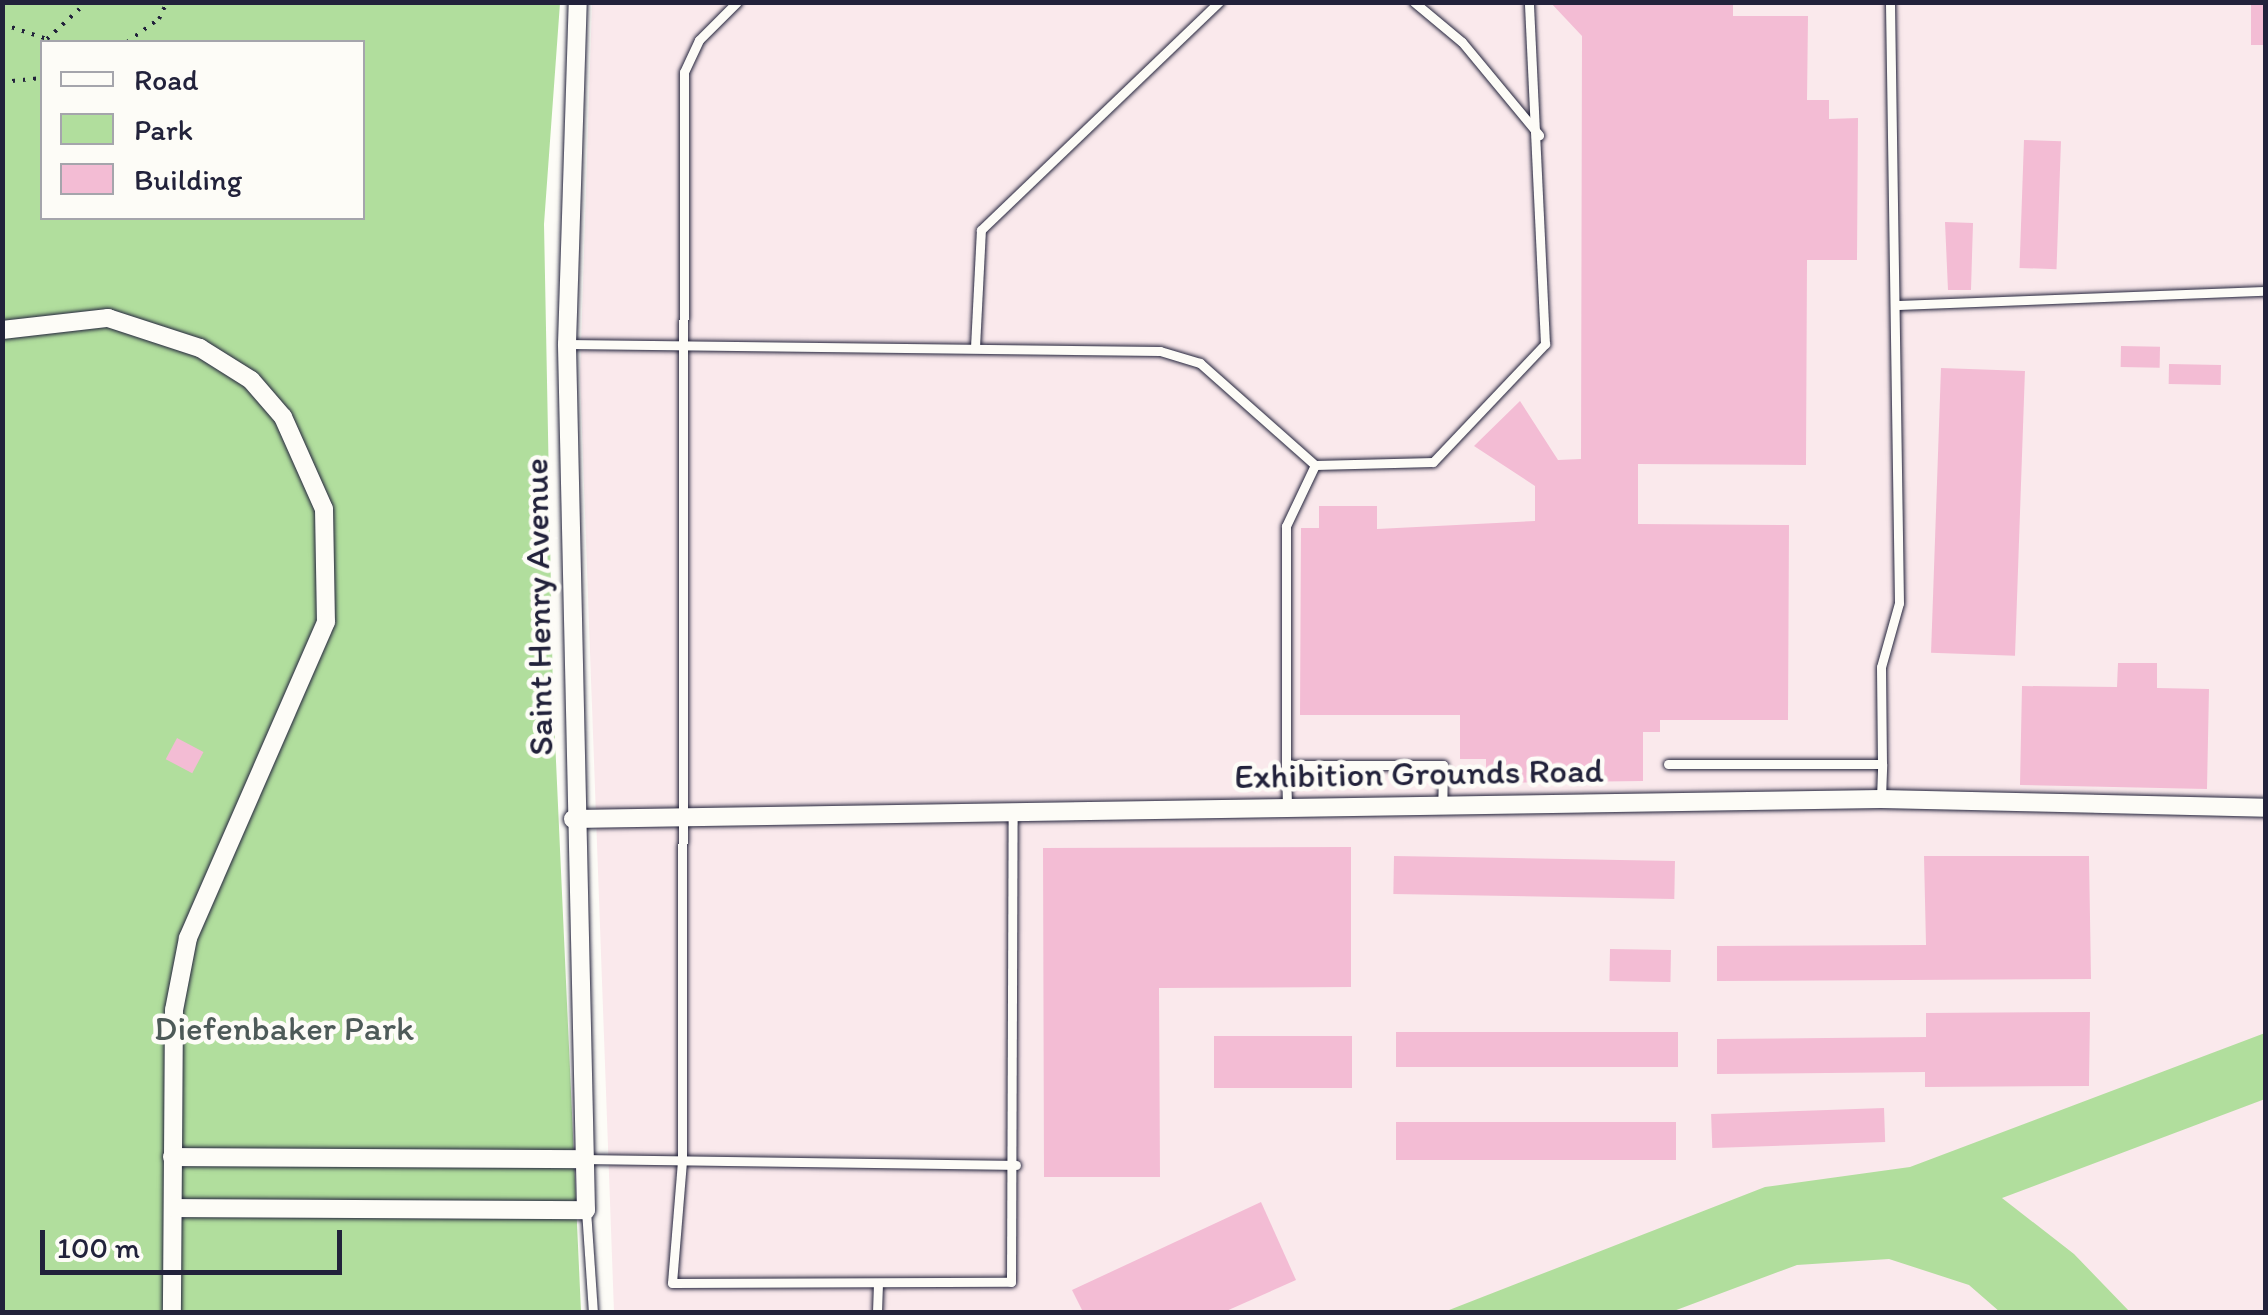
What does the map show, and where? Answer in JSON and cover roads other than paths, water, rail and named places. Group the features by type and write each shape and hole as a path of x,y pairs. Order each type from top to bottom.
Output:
{"street":[{"name":"Saint Henry Avenue","path":"578,2 566,344 586,1210"},
{"path":"2,330 108,318 200,348 251,380 282,417 324,509 326,622 188,938 174,1010 172,1312"},
{"name":"Exhibition Grounds Road","path":"574,818 1881,799 2266,808"},
{"path":"172,1158 585,1159"},
{"path":"174,1208 586,1210"}],"lane":[{"path":"737,2 699,40 684,72 679,344 682,1161 672,1283 1011,1282 1016,1164 1013,810"},
{"path":"975,347 980,230 1219,2"},
{"path":"1414,2 1462,42 1540,137"},
{"path":"566,344 975,347 1179,354 1200,363 1315,465 1433,462 1545,344 1540,137 1529,2"},
{"path":"1881,799 1882,667 1899,603 1890,2"},
{"path":"1896,305 2266,291"},
{"path":"1287,809 1286,526 1315,465"},
{"path":"1668,764 1882,764"},
{"path":"1286,765 1444,765 1442,804"},
{"path":"585,1159 1016,1164"},
{"path":"586,1210 592,1312"},
{"path":"877,1312 878,1283"}],"park label":[{"name":"Diefenbaker Park","path":"284,1028"}]}
